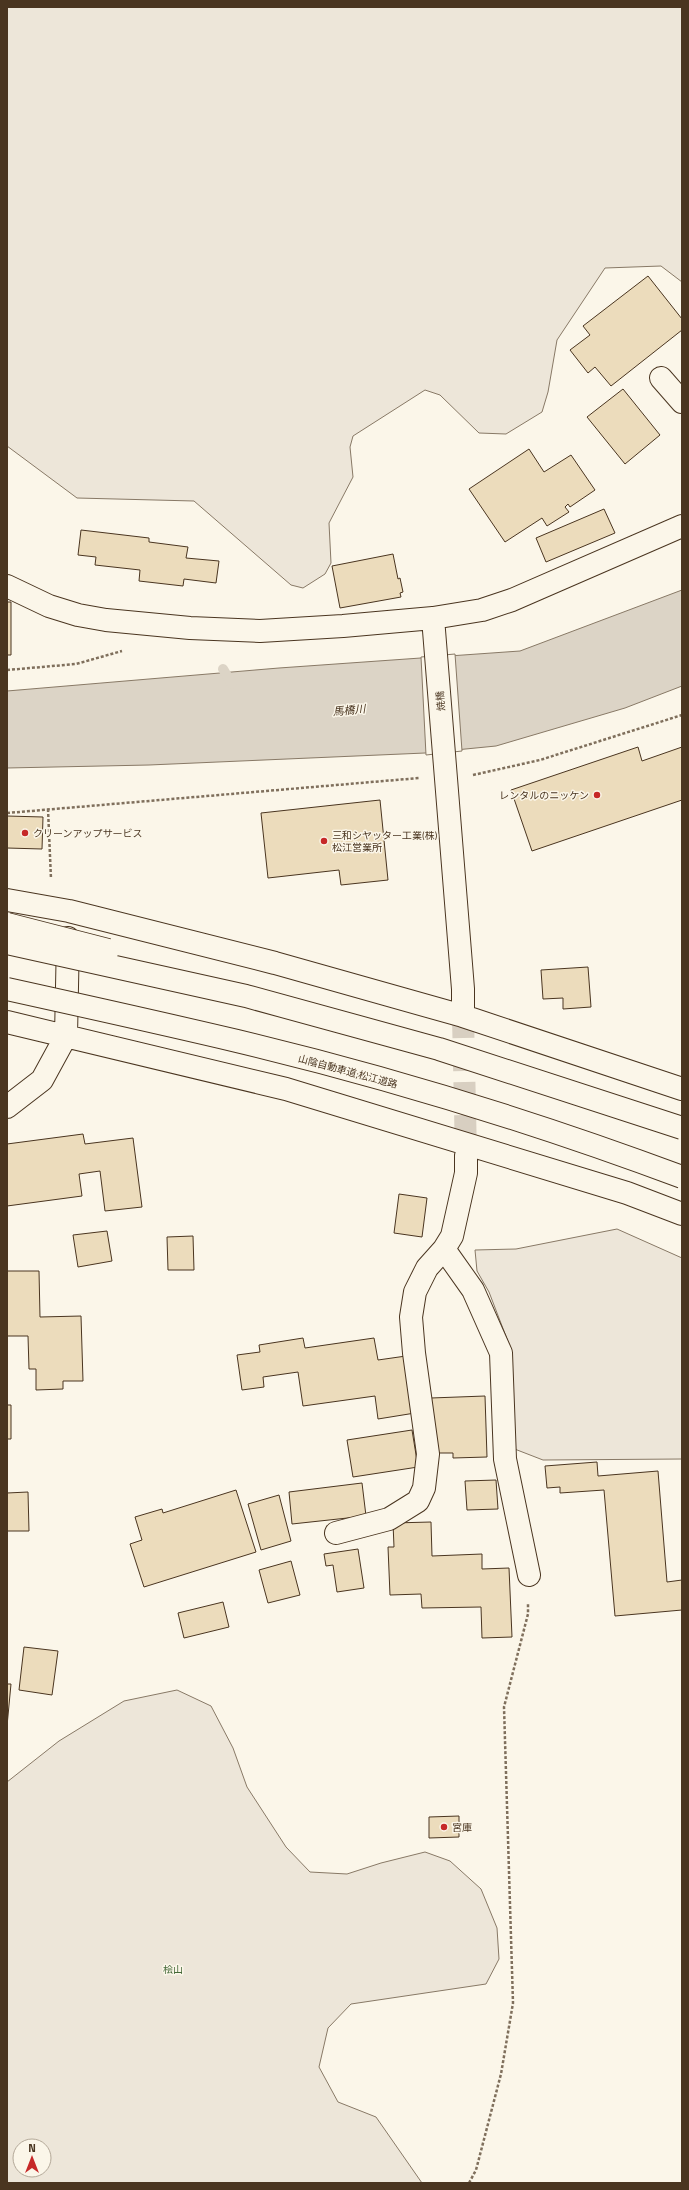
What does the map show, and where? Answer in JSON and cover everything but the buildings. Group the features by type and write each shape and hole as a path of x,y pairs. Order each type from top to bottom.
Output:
{"main road":[{"path":"661,378 682,402"},
{"path":"7,586 49,606 78,616 153,624 260,631 434,627 512,600 682,526"},
{"name":"焼橋","path":"434,627 463,989 463,1016"},
{"path":"7,900 60,910 275,963 463,1016 682,1089"},
{"path":"7,1107 42,1080 66,1036 60,910"},
{"path":"7,924 116,952 246,996"},
{"path":"7,943 246,996 439,1049 682,1128"},
{"name":"山陰自動車道;松江道路","path":"7,989 239,1041 429,1092 630,1158 682,1177"},
{"path":"7,1022 286,1089 627,1193 682,1214"},
{"path":"336,1533 388,1519 418,1501 424,1488 428,1454 414,1353 411,1317 415,1292 427,1268 444,1249 452,1236 466,1173 466,1156"},
{"path":"444,1249 473,1290 501,1353 505,1459 529,1575"}],"path":[{"path":"7,670 76,664 123,650 153,624"},
{"path":"7,813 424,778 445,773 540,760 682,715"},
{"path":"48,809 60,910"},
{"path":"469,2183 476,2170 501,2074 513,2003 504,1708 528,1614 529,1575"}],"green space":[{"path":"7,7 682,7 682,282 661,266 605,268 557,340 548,392 542,412 506,434 479,433 440,395 425,390 353,436 350,447 353,477 329,523 331,563 325,574 303,588 291,585 194,501 77,498 7,446"},
{"path":"617,1229 682,1258 682,1459 543,1460 512,1448 507,1339 489,1292 477,1271 475,1250 516,1249"},
{"name":"桧山","path":"177,1690 211,1706 233,1748 247,1787 286,1847 310,1872 347,1874 381,1863 425,1852 450,1861 481,1889 497,1928 499,1959 486,1984 351,2004 328,2028 319,2067 338,2102 376,2117 422,2183 7,2183 7,1782 59,1741 124,1701"}],"water":[{"name":"馬橋川","path":"682,590 682,686 625,708 496,746 425,753 149,765 7,768 7,691 279,668 520,651"}],"pier":[{"path":"455,654 462,751 426,755 421,657"}],"waterway":[{"path":"223,669 232,684"}],"tunnel":[{"path":"463,1016 466,1156"}],"place":[{"name":"レンタルのニッケン","path":"597,795"},
{"name":"クリーンアップサービス","path":"25,833"},
{"name":"三和シヤッター工業(株) 松江営業所","path":"324,841"},
{"name":"宮庫","path":"444,1827"}]}
